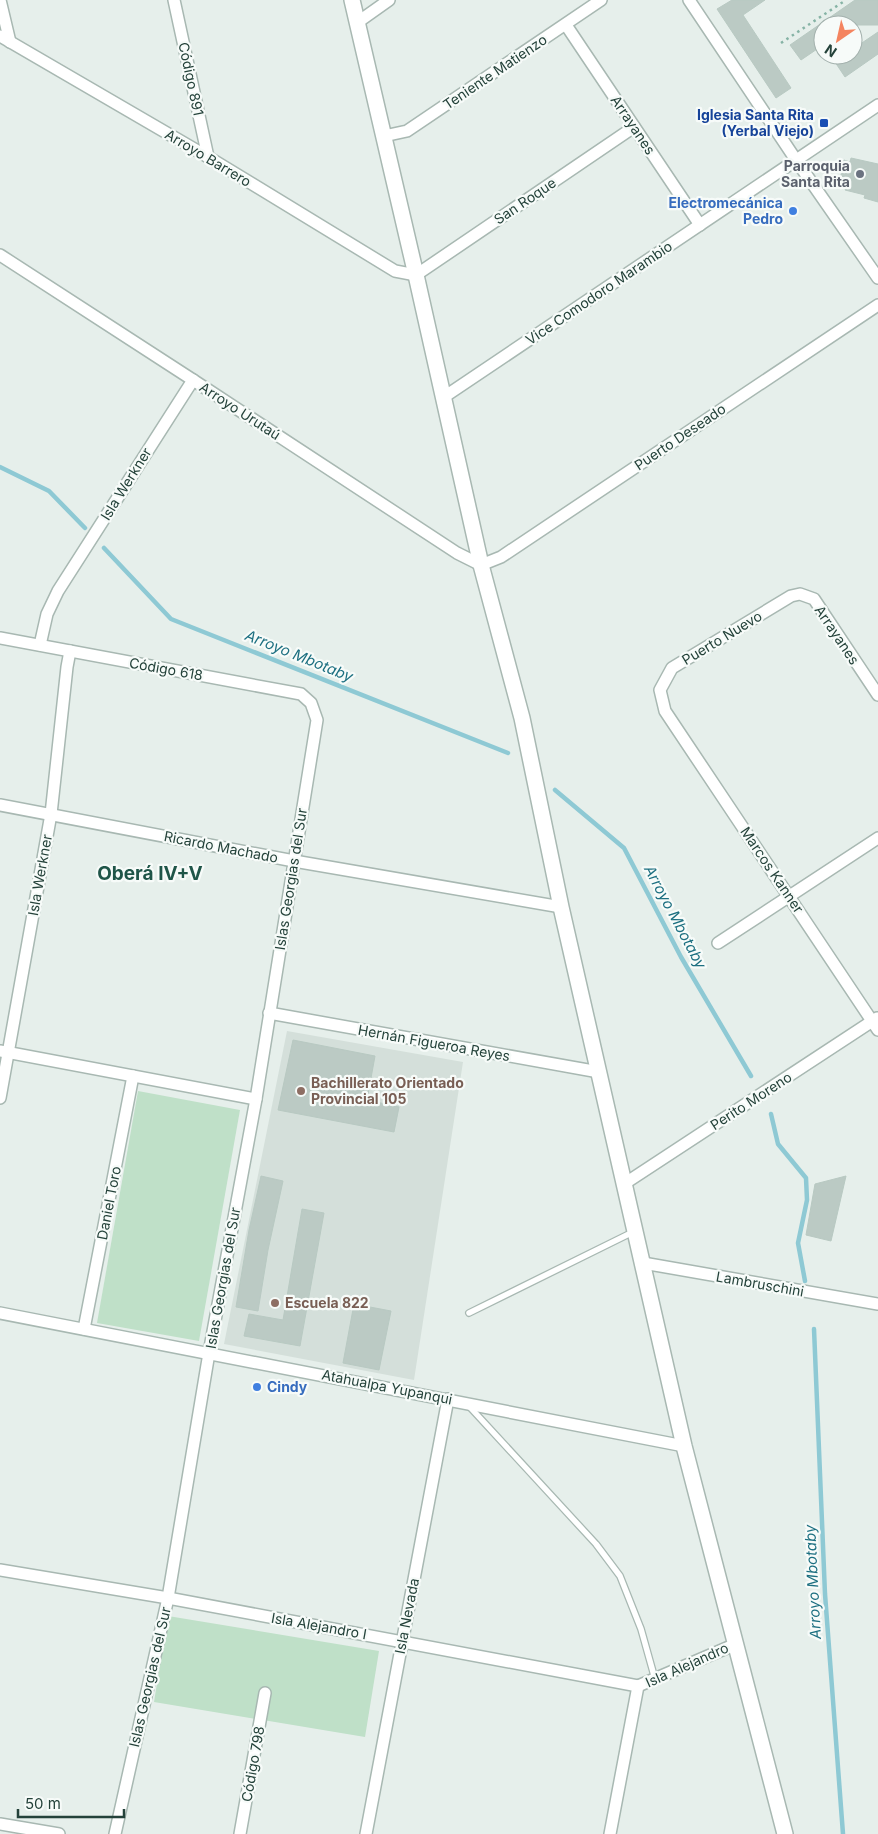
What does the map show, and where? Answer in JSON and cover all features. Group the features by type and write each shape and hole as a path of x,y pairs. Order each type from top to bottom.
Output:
{"street":[{"path":"0,0 5,39"},
{"name":"Código 891","path":"174,0 208,157"},
{"path":"352,0 481,565 522,718 561,907 684,1446 785,1834"},
{"path":"358,22 389,0"},
{"name":"Teniente Matienzo","path":"384,136 407,131 601,0"},
{"path":"689,0 878,278"},
{"name":"Arrayanes","path":"566,25 700,225"},
{"name":"Arroyo Barrero","path":"5,39 208,157 395,271 416,275"},
{"name":"Vice Comodoro Marambio","path":"444,397 878,105"},
{"name":"San Roque","path":"416,275 634,127"},
{"name":"Arroyo Urutaú","path":"0,255 457,553 481,565"},
{"name":"Puerto Deseado","path":"481,565 501,557 878,305"},
{"name":"Isla Werkner","path":"40,645 47,614 58,591 193,380"},
{"name":"Puerto Nuevo","path":"665,711 660,690 672,668 791,596 800,594 814,599"},
{"name":"Arrayanes","path":"814,599 878,695"},
{"name":"Código 618","path":"0,638 301,694 311,703 317,720"},
{"name":"Isla Werkner","path":"0,1098 4,1052 51,814 70,651"},
{"name":"Marcos Kanner","path":"665,711 876,1023"},
{"name":"Islas Georgias del Sur","path":"116,1834 168,1598 209,1354 256,1099 317,720"},
{"name":"Ricardo Machado","path":"0,805 294,861 561,907"},
{"path":"718,943 878,838"},
{"name":"Hernán Figueroa Reyes","path":"269,1014 598,1072"},
{"name":"Perito Moreno","path":"624,1184 876,1023"},
{"path":"4,1052 256,1099"},
{"name":"Daniel Toro","path":"84,1329 133,1076"},
{"name":"Lambruschini","path":"642,1264 878,1304"},
{"name":"Atahualpa Yupanqui","path":"0,1313 684,1446"},
{"name":"Isla Nevada","path":"366,1834 448,1399"},
{"name":"Isla Alejandro I","path":"0,1570 168,1598 638,1686"},
{"name":"Isla Alejandro","path":"638,1686 736,1644"},
{"path":"610,1834 638,1686"},
{"name":"Código 798","path":"240,1834 266,1693"},
{"path":"0,1824 59,1834"}],"lane":[{"path":"469,1313 635,1231"},
{"path":"465,1402 596,1544 620,1576 641,1629 655,1679"}],"path":[{"path":"781,43 846,0"}],"shaded area":[{"path":"287,1031 463,1062 414,1380 224,1344"}],"green space":[{"path":"138,1091 240,1110 199,1341 97,1323"},
{"path":"168,1616 379,1651 365,1737 154,1702"}],"building":[{"path":"732,0 765,0 743,15 791,88 776,98 717,9"},
{"path":"855,0 878,0 878,25 863,25 863,15 833,15"},
{"path":"813,29 813,52 801,60 790,45"},
{"path":"878,32 878,54 863,64 863,42"},
{"path":"837,65 862,65 845,77"},
{"name":"Parroquia Santa Rita","path":"851,158 878,164 878,202 864,198 865,195 845,190 846,187 839,185 844,160 850,162"},
{"path":"293,1040 375,1056 367,1100 399,1107 394,1132 278,1110"},
{"path":"261,1176 283,1181 268,1250 258,1311 236,1307 249,1230"},
{"path":"846,1176 831,1241 806,1235 815,1184"},
{"path":"302,1209 324,1213 300,1346 244,1336 249,1314 283,1320"},
{"path":"354,1304 391,1311 379,1370 343,1363"}],"waterway":[{"name":"Arroyo Mbotaby","path":"0,467 49,491 85,528"},
{"name":"Arroyo Mbotaby","path":"104,548 171,619 508,753"},
{"name":"Arroyo Mbotaby","path":"555,790 624,848 681,957 751,1076"},
{"name":"Arroyo Mbotaby","path":"771,1114 778,1144 806,1178 807,1200 798,1243 805,1281"},
{"name":"Arroyo Mbotaby","path":"814,1329 825,1594 843,1834"}],"place":[{"name":"Iglesia Santa Rita (Yerbal Viejo)","path":"824,123"},
{"name":"Parroquia Santa Rita","path":"860,174"},
{"name":"Electromecánica Pedro","path":"793,211"},
{"name":"Bachillerato Orientado Provincial 105","path":"301,1091"},
{"name":"Escuela 822","path":"275,1303"},
{"name":"Cindy","path":"257,1387"}],"district":[{"name":"Oberá IV+V","path":"150,873"}]}
